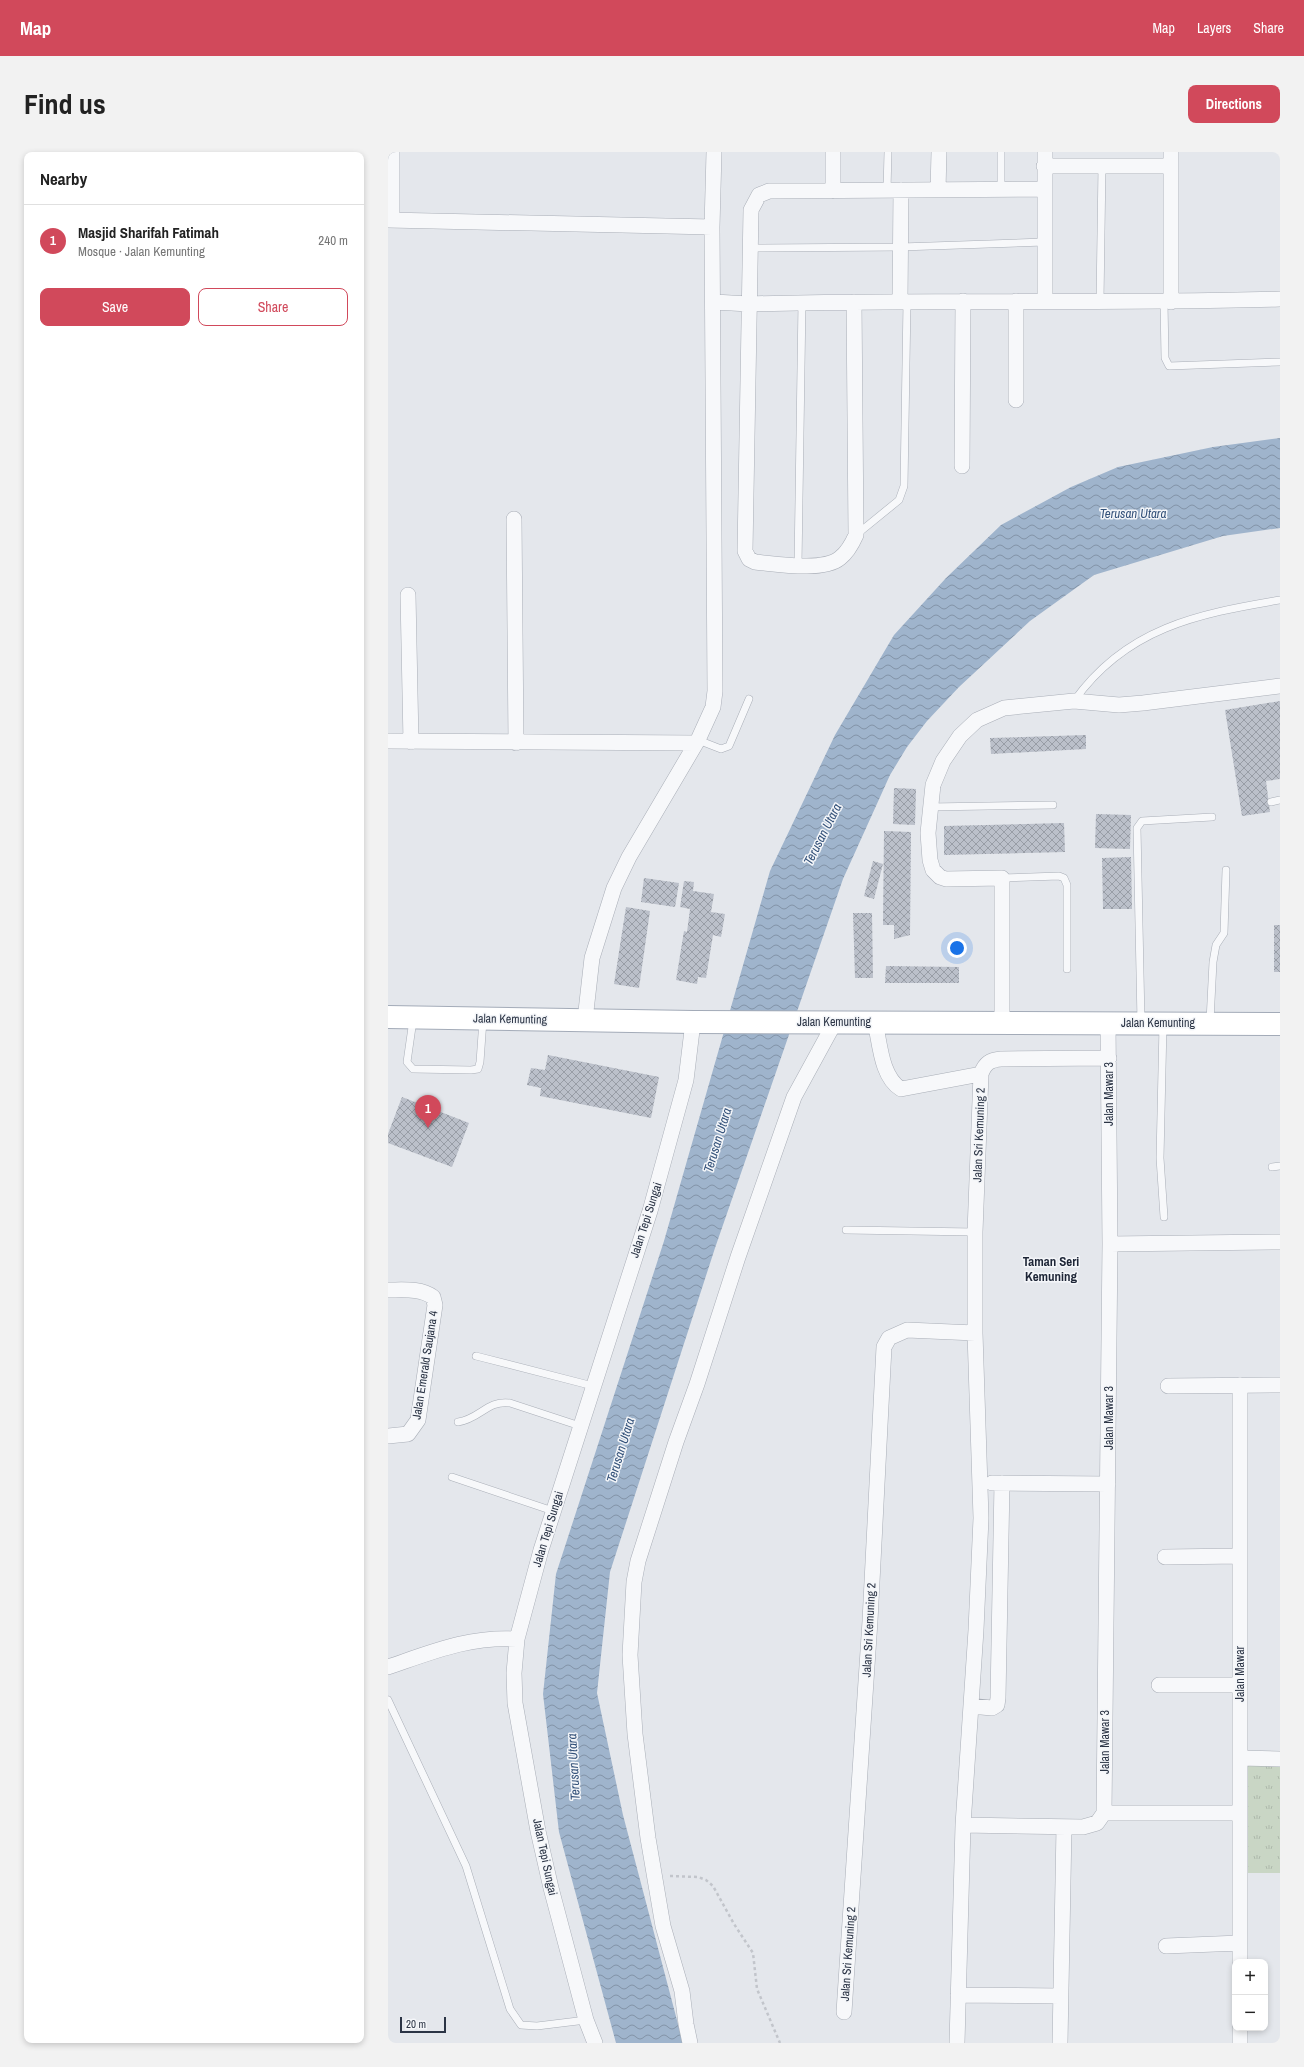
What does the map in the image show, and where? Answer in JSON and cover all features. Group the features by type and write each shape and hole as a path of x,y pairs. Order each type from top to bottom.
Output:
{"main road":[{"name":"Jalan Kemunting","path":"388,1017 701,1022 810,1021 1280,1024"}],"street":[{"path":"392,152 390,220 712,227"},
{"path":"585,1020 592,958 614,888 629,857 697,742 712,707 716,668 714,302 712,227 714,152"},
{"path":"833,152 833,191"},
{"path":"938,190 939,152"},
{"path":"1045,300 1044,159 1102,166 1171,159 1168,302"},
{"path":"854,302 856,535 850,548 840,558 828,564 798,566 755,562 749,559 745,551 751,210 759,194 769,191 1044,189"},
{"path":"894,190 901,247 904,302"},
{"path":"714,302 749,304 802,302 1045,300 1168,302 1280,300"},
{"path":"962,466 963,301"},
{"path":"1016,301 1016,400"},
{"path":"514,519 516,743"},
{"path":"408,595 411,742"},
{"path":"1002,1022 1002,878 946,879 940,877 933,870 930,860 928,833 933,785 943,761 960,736 977,720 1004,708 1074,701 1119,705 1280,686"},
{"path":"388,742 697,742"},
{"name":"Jalan Tepi Sungai","path":"595,2043 586,2020 551,1888 528,1774 515,1703 514,1673 517,1639 523,1611 553,1511 650,1211 701,1022"},
{"path":"690,2043 682,1991 663,1926 648,1838 631,1683 632,1601 638,1561 738,1257 794,1097 836,1022"},
{"path":"875,1022 888,1075 893,1085 901,1089 981,1074"},
{"name":"Jalan Mawar 3","path":"1104,1813 1110,1244 1108,1023"},
{"name":"Jalan Sri Kemuning 2","path":"957,2043 963,1825 979,1569 981,1484 975,1333 975,1232 981,1074 984,1065 991,1060 996,1059 1109,1058"},
{"path":"1110,1244 1280,1242"},
{"name":"Jalan Emerald Saujana 4","path":"388,1290 417,1290 427,1292 433,1297 435,1305 418,1420 408,1434 388,1436"},
{"name":"Jalan Sri Kemuning 2","path":"844,2012 870,1621 884,1347 888,1338 907,1330 975,1333"},
{"name":"Jalan Mawar","path":"1240,1385 1240,1959"},
{"path":"1168,1386 1280,1385"},
{"path":"981,1484 1108,1484"},
{"path":"970,1706 992,1708 997,1705 1002,1484"},
{"path":"1165,1556 1240,1556"},
{"path":"388,1666 447,1647 479,1639 517,1639"},
{"path":"1159,1686 1240,1685"},
{"path":"1240,1758 1280,1758"},
{"path":"963,1825 1083,1827 1097,1823 1104,1813 1240,1813"},
{"path":"1060,2043 1064,1827"},
{"path":"1166,1946 1240,1943"},
{"path":"958,1995 1060,1996"},
{"path":"1240,2031 1240,2043"}],"lane":[{"path":"888,152 894,190"},
{"path":"1001,152 1001,190"},
{"path":"1100,301 1102,166"},
{"path":"751,248 901,247 1044,242"},
{"path":"798,566 802,302"},
{"path":"856,535 899,500 904,486 904,302"},
{"path":"1168,302 1165,358 1169,366 1280,362"},
{"path":"1074,701 1094,674 1116,655 1178,622 1228,609 1280,600"},
{"path":"697,742 722,749 729,746 749,699"},
{"path":"1271,802 1280,800"},
{"path":"930,807 1053,805"},
{"path":"1141,1023 1136,828 1142,821 1212,817"},
{"path":"1210,1023 1213,962 1216,945 1224,933 1226,870"},
{"path":"1002,878 1059,876 1064,878 1067,885 1067,969"},
{"path":"413,1017 407,1062 410,1067 413,1069 464,1070 478,1069 484,1018"},
{"path":"1163,1023 1160,1158 1164,1217"},
{"path":"1272,1167 1280,1166"},
{"path":"846,1230 975,1232"},
{"path":"476,1356 593,1386"},
{"path":"458,1422 474,1418 490,1406 500,1402 510,1403 580,1426"},
{"path":"452,1477 553,1511"},
{"path":"388,1700 466,1866 510,2009 521,2025 537,2026 586,2020"}],"path":[{"path":"655,1875 698,1878 706,1880 713,1886 734,1924 753,1953 757,1990 780,2043"}],"green space":[{"path":"1248,1763 1280,1763 1280,1873 1247,1873"}],"water":[{"name":"Terusan Utara","path":"1280,438 1280,528 1223,536 1094,575 1030,621 959,687 927,721 907,747 890,775 843,879 715,1248 610,1572 597,1693 623,1815 683,2043 616,2043 559,1832 543,1694 556,1574 664,1241 770,871 835,735 894,635 946,578 1001,525 1071,487 1118,467 1213,447"}],"building":[{"path":"1280,701 1280,779 1266,781 1270,812 1242,816 1225,710"},
{"path":"1086,735 1086,749 991,754 990,738"},
{"path":"894,788 916,789 915,825 893,824"},
{"path":"1096,814 1131,815 1130,849 1095,848"},
{"path":"1064,823 1065,852 944,855 944,826"},
{"path":"884,831 911,832 910,935 894,939 894,925 883,925"},
{"path":"1131,857 1132,909 1103,909 1102,858"},
{"path":"873,861 883,864 874,899 864,896"},
{"path":"644,878 679,883 675,907 641,902"},
{"path":"684,881 694,882 693,891 714,894 711,912 725,914 721,937 713,935 706,978 698,977 697,984 676,980 684,931 687,932 690,909 680,907"},
{"path":"626,907 650,911 639,988 614,984"},
{"path":"853,913 872,913 873,978 855,978"},
{"path":"1274,925 1280,925 1280,972 1274,972"},
{"path":"886,966 959,967 959,983 885,983"},
{"path":"548,1055 659,1077 651,1118 540,1096 541,1088 527,1085 531,1068 545,1070"},
{"path":"402,1097 469,1123 452,1167 388,1143 388,1134"}],"place":[{"name":"Masjid Sharifah Fatimah","path":"428,1128"}],"district":[{"name":"Taman Seri Kemuning","path":"1051,1268"}]}
